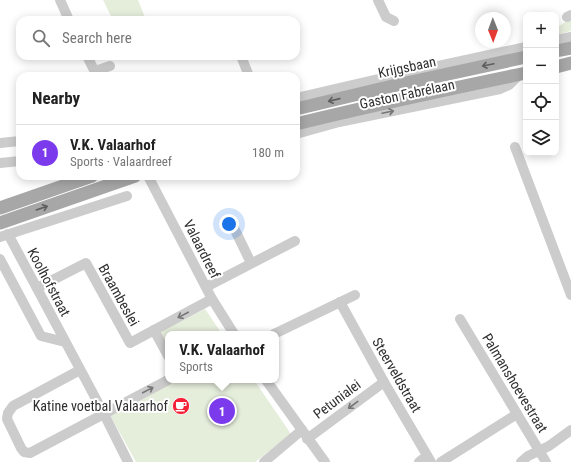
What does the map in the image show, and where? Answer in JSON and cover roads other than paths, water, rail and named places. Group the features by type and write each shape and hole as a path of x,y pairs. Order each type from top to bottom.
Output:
{"main road":[{"path":"559,50 571,48"},
{"name":"Krijgsbaan","path":"300,108 523,58"},
{"path":"559,66 571,63"},
{"path":"300,123 343,112 523,74"},
{"path":"0,223 124,180"},
{"path":"0,208 80,181"}],"street":[{"path":"60,0 67,16"},
{"path":"378,0 386,17 394,21"},
{"path":"559,39 571,37"},
{"path":"300,97 397,74 523,48"},
{"path":"89,60 95,72"},
{"path":"243,60 247,72"},
{"path":"100,72 110,66"},
{"name":"Gaston Fabrélaan","path":"300,133 339,122 500,89 523,74"},
{"path":"0,143 16,141"},
{"path":"515,147 571,295"},
{"path":"0,164 16,162"},
{"path":"53,190 56,186 57,180"},
{"path":"72,180 80,181"},
{"name":"Valaardreef","path":"150,180 212,299 232,331"},
{"path":"4,235 127,196"},
{"path":"236,230 251,263"},
{"name":"Koolhofstraat","path":"4,235 37,288 104,414 125,461"},
{"path":"206,287 294,241"},
{"name":"Koolhofstraat","path":"0,259 41,336 65,342"},
{"name":"Braambeslei","path":"37,288 86,263 130,343 154,330"},
{"path":"279,332 355,295"},
{"path":"165,350 154,330 212,299"},
{"name":"Steerveldstraat","path":"340,302 426,460"},
{"name":"Palmanshoevestraat","path":"460,319 546,462"},
{"path":"80,370 13,406 8,413 7,419 24,452 30,453 165,382"},
{"name":"Petunialei","path":"264,462 384,382"},
{"path":"268,383 325,462"},
{"path":"441,462 517,414"},
{"path":"521,462 528,456 549,446 571,430"}],"place":[{"name":"Katine voetbal Valaarhof","path":"181,406"},
{"name":"V.K. Valaarhof","path":"222,411"}]}
